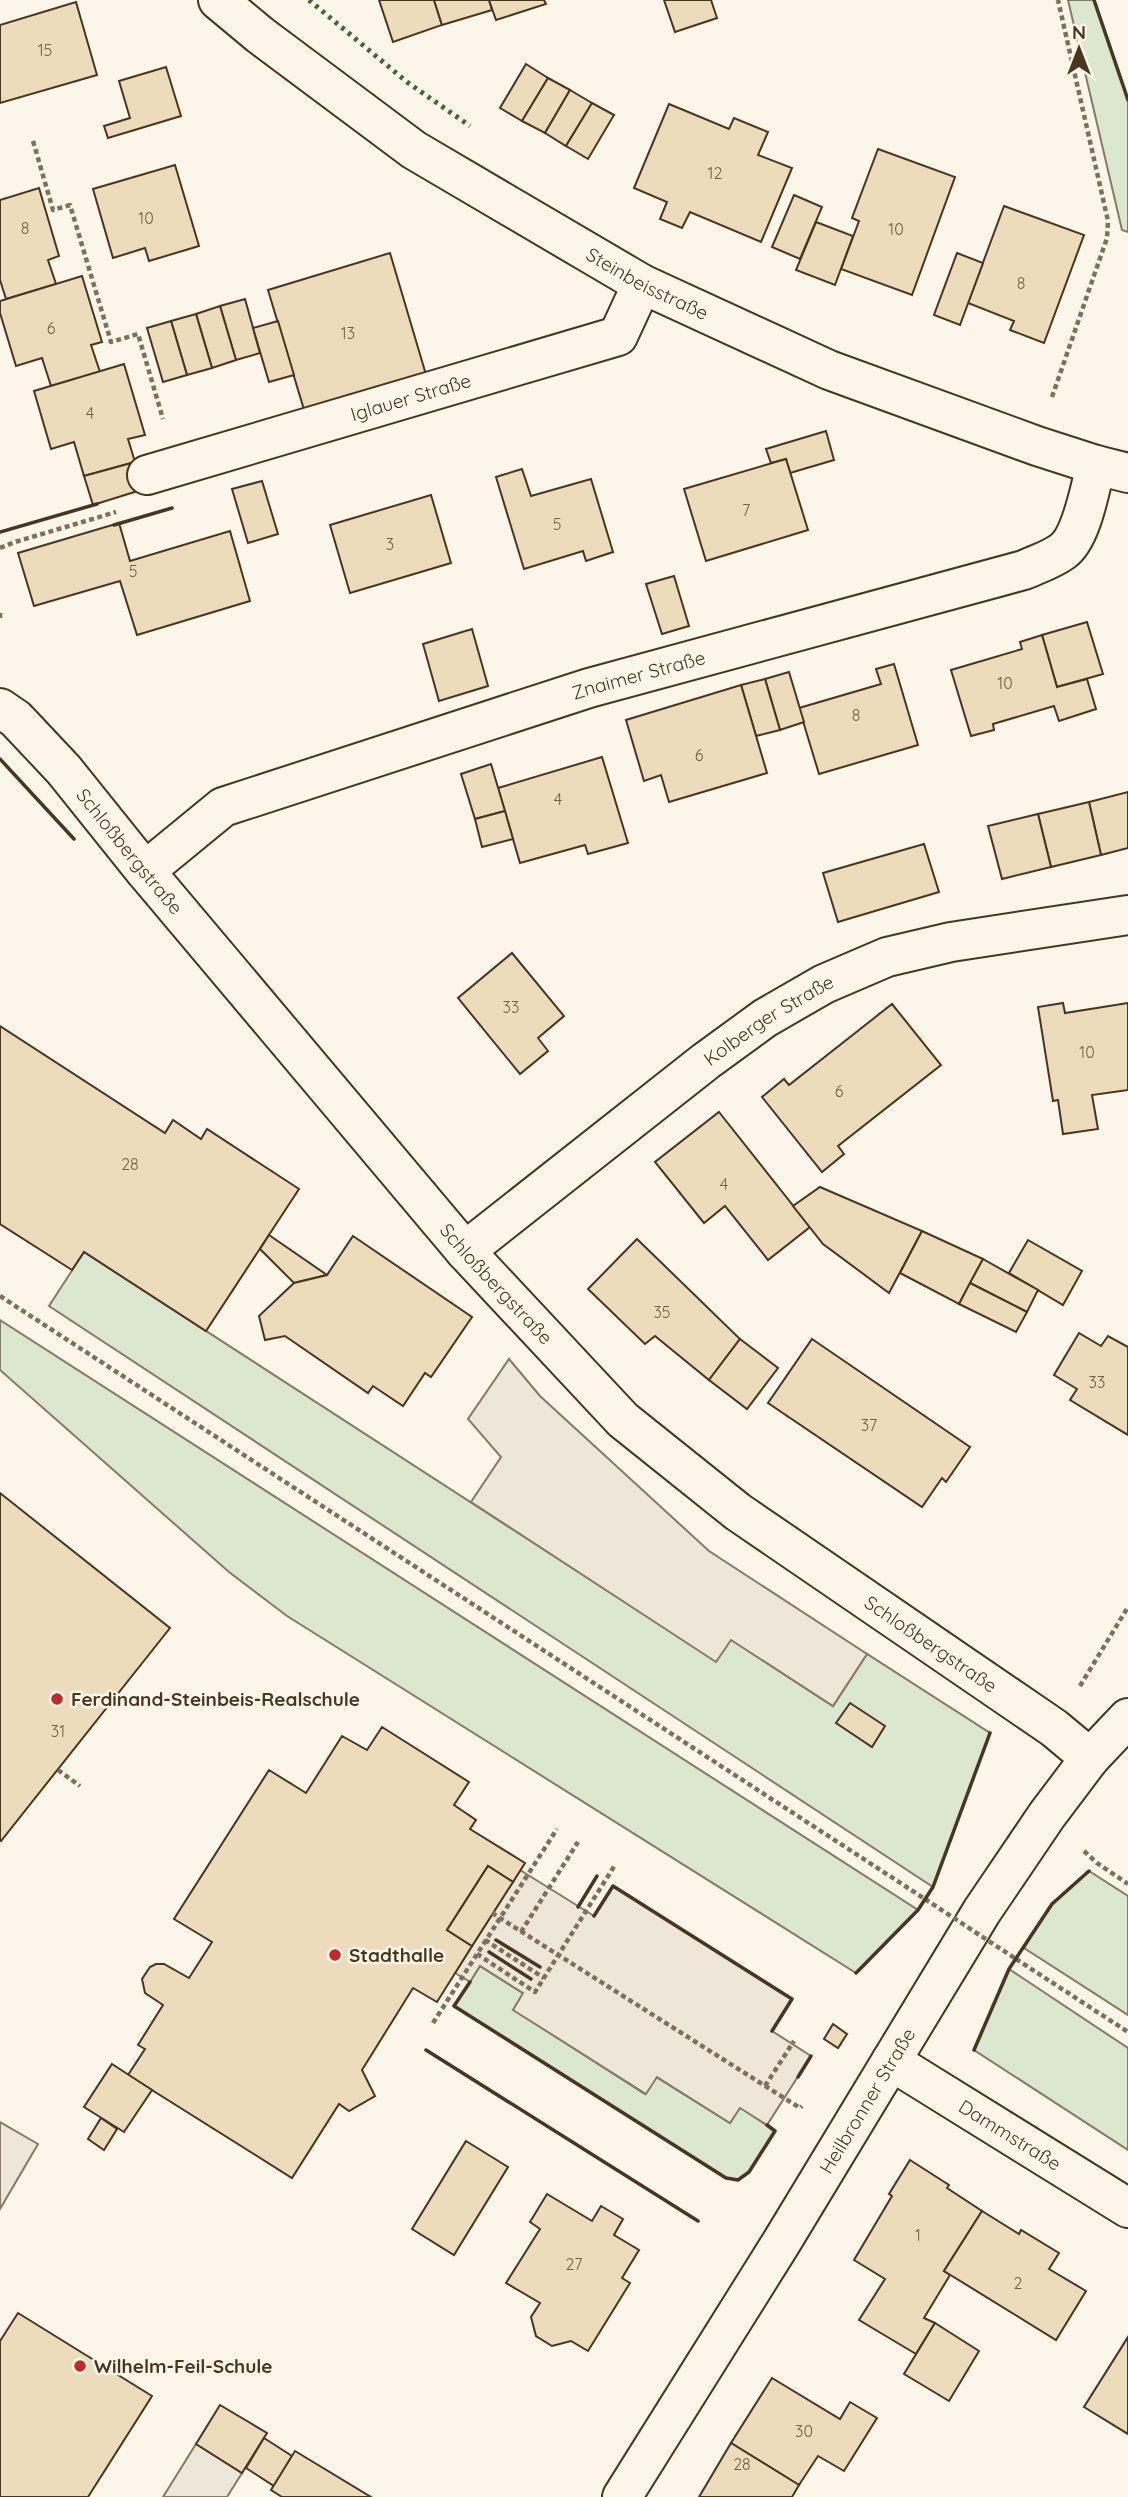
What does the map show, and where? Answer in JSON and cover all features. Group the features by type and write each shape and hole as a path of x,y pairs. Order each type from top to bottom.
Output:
{"street":[{"name":"Steinbeisstraße","path":"218,0 414,150 642,284 829,370 1037,446 1112,469"},
{"name":"Iglauer Straße","path":"163,471 618,336 642,284"},
{"name":"Znaimer Straße","path":"145,871 223,807 589,688 1024,570 1046,561 1066,549 1112,469"},
{"name":"Schloßbergstraße","path":"0,708 16,719 64,770 145,871 465,1251 623,1420 738,1512 1054,1728 1090,1758"},
{"name":"Kolberger Straße","path":"465,1251 716,1054 765,1018 824,984 887,957 951,942 1128,915"},
{"name":"Heilbronner Straße","path":"622,2497 781,2244 982,1911 1047,1815 1090,1758 1128,1718"},
{"name":"Dammstraße","path":"891,2061 1128,2208"}],"path":[{"path":"1051,401 1107,238 1108,221 1058,0"},
{"path":"33,141 53,210 70,205 111,342 138,334 163,471"},
{"path":"0,548 117,511"},
{"path":"0,612 0,620"},
{"path":"0,1296 1128,2032"},
{"path":"1054,1728 1128,1607"},
{"path":"58,1770 80,1786"},
{"path":"433,2024 557,1829"},
{"path":"521,1932 578,1842"},
{"path":"1097,1863 1128,1884"},
{"path":"477,1954 535,1992 615,1865"},
{"path":"492,1913 800,2108"},
{"path":"485,1941 544,1978"},
{"path":"765,2086 794,2041"}],"green space":[{"path":"1068,0 1094,0 1128,100 1128,232 1122,230"},
{"path":"84,1252 716,1661 730,1639 833,1706 867,1654 990,1733 933,1887 49,1306"},
{"path":"0,1320 918,1910 856,1973 287,1616 229,1572 0,1370"},
{"path":"1089,1871 1128,1896 1128,2015 1024,1948 1052,1904"},
{"path":"480,1966 524,1994 514,2010 645,2094 656,2077 730,2123 740,2107 775,2131 749,2172 738,2180 726,2178 454,2006"},
{"path":"1009,1969 1128,2048 1128,2150 974,2050"}],"shaded area":[{"path":"509,1359 540,1396 709,1551 867,1654 833,1706 731,1640 716,1662 471,1502 501,1457 468,1419"},
{"path":"520,1870 594,1916 613,1886 792,1999 772,2031 811,2056 767,2125 740,2108 730,2123 657,2077 646,2094 513,2010 523,1993 480,1966 470,1982 455,1973"},
{"path":"0,2122 38,2144 0,2209"},
{"path":"196,2444 242,2473 227,2497 163,2497"}],"building":[{"path":"379,0 434,0 442,25 393,42"},
{"path":"434,0 489,0 492,10 442,25"},
{"path":"489,0 544,0 546,4 496,20"},
{"path":"664,0 711,0 717,18 675,32"},
{"path":"76,2 97,75 0,103 0,25"},
{"path":"526,64 548,78 522,121 500,108"},
{"path":"166,67 181,116 108,138 104,126 130,118 119,81"},
{"path":"548,78 570,90 545,133 522,121"},
{"path":"570,90 592,103 566,146 545,133"},
{"path":"592,103 614,115 588,159 566,146"},
{"path":"669,104 729,129 734,118 768,132 758,155 792,168 761,242 690,212 682,228 660,219 667,202 634,188"},
{"path":"878,149 955,177 912,295 841,269 859,221 852,218"},
{"path":"175,165 199,246 149,261 145,248 113,258 93,189"},
{"path":"39,188 59,256 48,260 56,284 6,299 0,280 0,200"},
{"path":"794,195 822,207 800,259 772,247"},
{"path":"1004,206 1084,235 1044,343 1010,330 1014,321 968,303"},
{"path":"816,222 853,236 835,285 796,270"},
{"path":"390,253 427,378 305,413 268,290"},
{"path":"957,253 983,263 960,325 934,315"},
{"path":"82,276 102,342 91,345 100,372 51,386 42,358 16,366 0,313 0,301"},
{"path":"245,299 260,353 236,360 220,306"},
{"path":"220,306 236,360 212,368 196,314"},
{"path":"196,314 212,368 187,375 171,321"},
{"path":"171,321 187,375 163,382 147,328"},
{"path":"278,321 294,375 269,382 253,328"},
{"path":"124,364 145,435 128,439 135,462 84,476 74,442 51,449 34,391"},
{"path":"826,431 834,460 790,473 786,459 771,463 766,449"},
{"path":"786,459 808,530 706,561 684,489"},
{"path":"135,462 144,489 93,505 84,476"},
{"path":"522,469 531,496 591,479 613,552 586,561 583,551 524,569 496,477"},
{"path":"262,481 278,534 248,543 232,489"},
{"path":"431,495 451,563 350,593 330,525"},
{"path":"119,523 130,561 230,531 250,601 137,635 120,581 34,606 18,553"},
{"path":"674,576 689,626 662,634 646,584"},
{"path":"1087,622 1103,674 1057,687 1042,635"},
{"path":"472,629 488,686 439,701 423,644"},
{"path":"1042,635 1057,687 1087,679 1096,709 1059,721 1054,706 993,724 994,730 971,736 951,670 1022,649 1020,642"},
{"path":"894,664 918,745 819,774 799,708 881,684 876,669"},
{"path":"789,672 804,722 780,730 765,679"},
{"path":"765,679 780,730 756,736 741,685"},
{"path":"741,685 767,773 669,802 661,775 644,781 626,720"},
{"path":"602,757 628,843 588,854 585,845 520,863 498,788"},
{"path":"491,764 505,811 475,819 461,774"},
{"path":"1128,792 1128,848 1101,855 1089,802"},
{"path":"1089,802 1101,855 1051,867 1038,814"},
{"path":"505,811 513,839 482,847 475,819"},
{"path":"1038,814 1051,867 1002,879 988,826"},
{"path":"924,844 939,892 838,922 823,873"},
{"path":"512,953 564,1016 538,1038 548,1051 520,1074 458,998"},
{"path":"1063,1003 1065,1013 1128,1003 1128,1090 1092,1095 1098,1129 1063,1134 1058,1100 1053,1101 1038,1007"},
{"path":"892,1004 941,1065 838,1146 844,1154 822,1172 762,1097 784,1079 789,1085"},
{"path":"0,1026 165,1133 173,1120 201,1139 207,1129 299,1189 206,1331 84,1252 72,1270 0,1224"},
{"path":"719,1112 810,1227 768,1260 725,1206 704,1223 655,1162"},
{"path":"820,1187 922,1231 889,1293 823,1244 793,1206"},
{"path":"922,1231 983,1259 959,1304 900,1273"},
{"path":"269,1235 327,1275 294,1283 260,1249"},
{"path":"353,1236 472,1317 431,1377 425,1373 403,1406 373,1386 368,1393 285,1336 265,1340 259,1316 294,1283 327,1275"},
{"path":"637,1239 740,1339 709,1380 655,1336 645,1344 588,1289"},
{"path":"1028,1240 1082,1271 1063,1305 1009,1273"},
{"path":"983,1259 1038,1290 1027,1312 970,1283"},
{"path":"970,1283 1027,1312 1016,1332 959,1304"},
{"path":"1079,1333 1101,1346 1108,1336 1128,1347 1128,1435 1070,1400 1077,1389 1054,1375"},
{"path":"740,1339 778,1368 747,1409 709,1380"},
{"path":"812,1339 970,1447 946,1482 942,1478 922,1507 768,1403"},
{"name":"Ferdinand-Steinbeis-Realschule","path":"0,1493 170,1628 1,1841 0,1840"},
{"path":"850,1703 885,1726 872,1747 836,1723"},
{"name":"Stadthalle","path":"382,1727 469,1782 454,1805 476,1820 470,1829 525,1863 513,1882 488,1866 447,1930 472,1946 437,2002 413,1988 362,2070 375,2096 349,2111 339,2104 292,2178 128,2075 145,2049 138,2045 163,2005 145,1993 142,1979 150,1967 156,1964 164,1964 189,1978 212,1942 174,1919 269,1770 306,1793 342,1736 367,1750"},
{"path":"488,1866 513,1882 472,1946 447,1930"},
{"path":"833,2024 847,2034 838,2048 824,2039"},
{"path":"112,2064 152,2090 124,2132 84,2107"},
{"path":"101,2118 117,2129 104,2150 88,2139"},
{"path":"466,2141 508,2167 454,2255 412,2229"},
{"path":"910,2160 949,2185 947,2188 982,2211 944,2271 950,2275 924,2318 935,2323 916,2354 859,2320 885,2279 854,2260"},
{"path":"547,2194 592,2221 601,2206 623,2219 614,2235 639,2250 622,2278 630,2283 588,2351 571,2341 552,2346 536,2336 531,2317 540,2303 506,2283 540,2229 530,2222"},
{"path":"982,2211 1019,2234 1021,2230 1059,2253 1049,2269 1086,2291 1056,2340 944,2271"},
{"path":"18,2313 152,2396 88,2497 0,2497 0,2341"},
{"path":"935,2323 979,2351 949,2401 904,2374"},
{"path":"1128,2337 1128,2434 1084,2407"},
{"path":"772,2378 840,2419 850,2402 877,2418 844,2471 818,2456 799,2485 731,2443"},
{"path":"220,2405 267,2433 242,2473 196,2444"},
{"path":"264,2438 292,2456 274,2486 246,2468"},
{"path":"731,2443 799,2485 792,2497 699,2497"},
{"path":"295,2451 371,2497 282,2497 271,2490"}],"hedge":[{"path":"309,0 407,82 470,126"}],"wall":[{"path":"1094,0 1128,100"},
{"path":"0,532 97,504"},
{"path":"114,525 172,508"},
{"path":"0,759 74,839"},
{"path":"856,1973 918,1910 933,1887 990,1733"},
{"path":"974,2050 1009,1969 1052,1904 1089,1871"},
{"path":"578,1907 597,1876"},
{"path":"594,1916 613,1886 792,1999 772,2031"},
{"path":"496,1940 540,1967"},
{"path":"489,1952 531,1979"},
{"path":"470,1982 454,2006 726,2178 738,2180 749,2172 775,2131 767,2125"},
{"path":"426,2050 698,2221"},
{"path":"798,2077 811,2056"}],"place":[{"name":"Ferdinand-Steinbeis-Realschule","path":"57,1699"},
{"name":"Stadthalle","path":"335,1955"},
{"name":"Wilhelm-Feil-Schule","path":"80,2366"}]}
